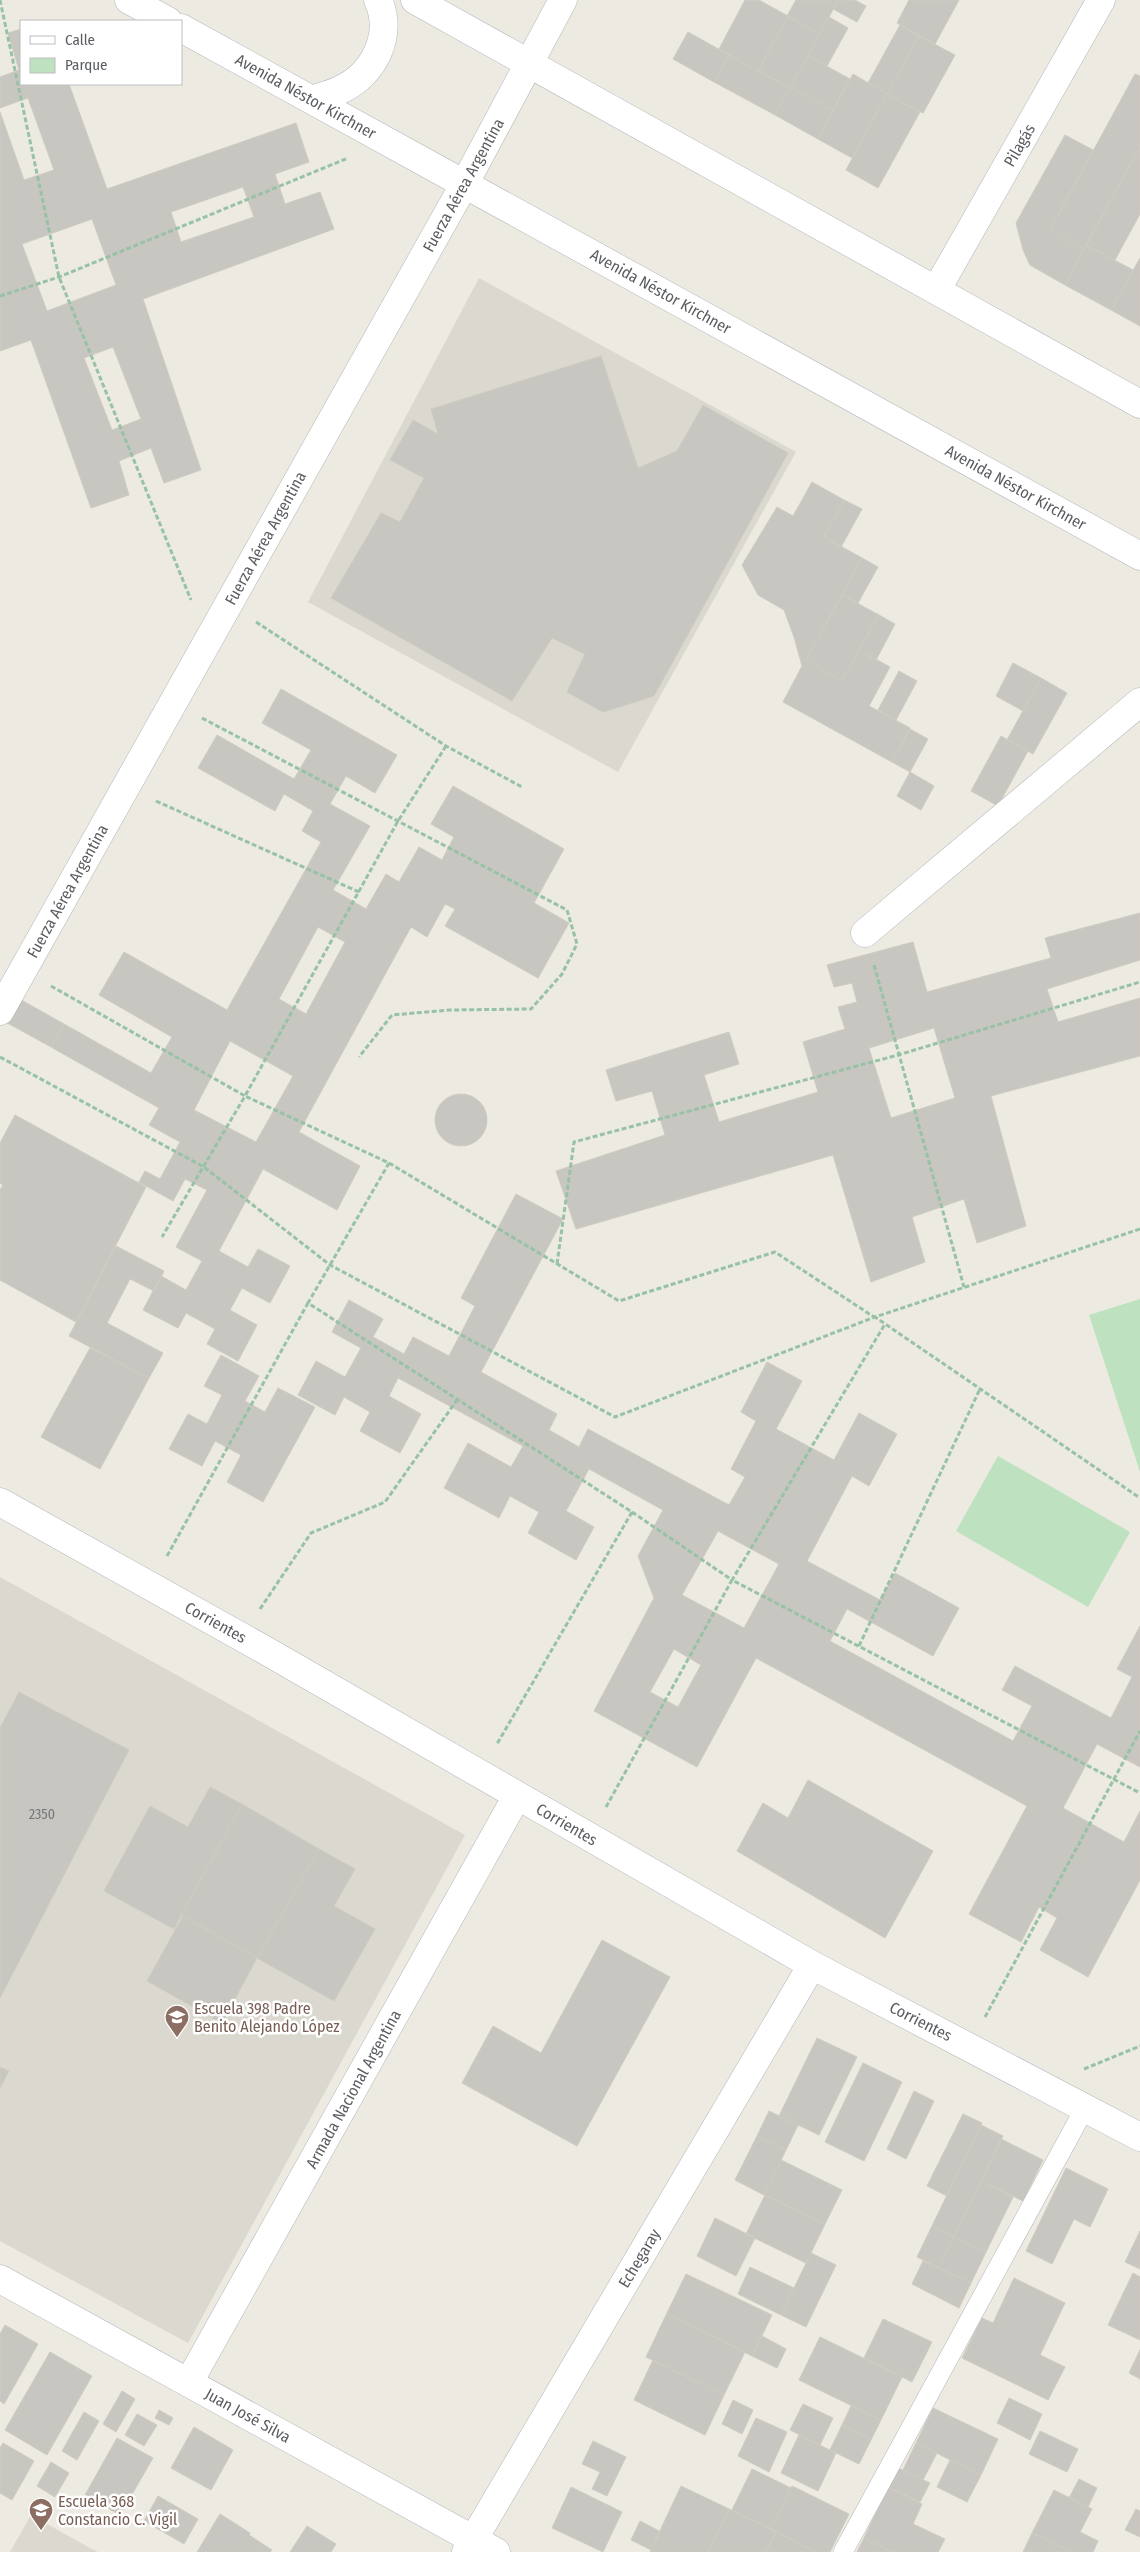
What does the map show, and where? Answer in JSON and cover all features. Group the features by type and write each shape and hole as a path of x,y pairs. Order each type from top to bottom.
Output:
{"street":[{"path":"129,0 166,20"},
{"path":"312,100 343,89 371,67 384,37 378,0"},
{"path":"415,0 527,64 937,289 1140,404"},
{"name":"Fuerza Aérea Argentina","path":"0,1010 465,183 527,64 563,0"},
{"name":"Pilagás","path":"937,289 1101,0"},
{"name":"Avenida Néstor Kirchner","path":"182,29 1140,556"},
{"path":"865,933 1140,702"},
{"name":"Corrientes","path":"0,1502 242,1636 812,1965 1086,2106 1140,2137"},
{"name":"Armada Nacional Argentina","path":"189,2382 517,1796"},
{"name":"Echegaray","path":"478,2548 812,1965"},
{"name":"Juan José Silva","path":"0,2279 189,2382 478,2548"}],"lane":[{"path":"843,2552 1086,2106"}],"path":[{"path":"0,0 59,276 208,640"},
{"path":"0,296 59,276 389,142"},
{"path":"228,604 446,746 522,787"},
{"path":"173,702 567,910 577,944 562,974 531,1009 450,1010 392,1015 360,1057"},
{"path":"162,1238 246,1096 398,820 446,746"},
{"path":"125,787 359,892"},
{"path":"865,933 964,1287"},
{"path":"23,971 246,1096 389,1163 619,1301 775,1252 885,1324 1140,1498"},
{"path":"557,1264 574,1142 898,1055 1140,982"},
{"path":"0,1057 204,1167 330,1265 615,1417 874,1317 1140,1229"},
{"path":"150,1585 389,1163"},
{"path":"308,1303 632,1512 732,1580 1140,1792"},
{"path":"590,1837 732,1580 885,1324"},
{"path":"859,1646 980,1389"},
{"path":"242,1636 311,1533 385,1502 457,1400"},
{"path":"480,1774 632,1512"},
{"path":"969,2046 1140,1731"},
{"path":"1045,2085 1140,2046"}],"shaded area":[{"path":"479,278 796,452 618,772 308,602"},
{"name":"Escuela 398 Padre Benito Alejando López","path":"0,1577 465,1835 188,2343 0,2241"},
{"name":"Escuela 368 Constancio C. Vigil","path":"31,2515 90,2548 98,2552 10,2552"}],"green space":[{"path":"1140,1299 1140,1472 1089,1315"},
{"path":"998,1456 1130,1532 1088,1607 956,1531"}],"building":[{"path":"745,0 759,0 788,16 758,71 719,49"},
{"path":"796,0 838,0 820,34 787,16"},
{"path":"838,0 855,0 866,6 857,22 833,9"},
{"path":"909,0 959,0 935,44 897,23"},
{"path":"788,16 820,34 790,88 758,71"},
{"path":"829,17 848,28 827,66 808,56"},
{"path":"900,25 919,36 887,94 868,83"},
{"path":"20,29 20,85 69,85 107,189 296,123 309,162 275,174 285,204 320,192 334,229 143,299 201,470 164,483 151,448 119,461 129,495 91,508 31,340 0,351 0,112 24,180 54,170 28,98 0,108 0,77 19,70 8,33","holes":["243,187 254,217 181,242 171,212","92,219 116,285 47,311 22,244","113,347 141,419 112,430 84,358"]},
{"path":"688,32 729,55 714,82 673,59"},
{"path":"919,36 955,55 923,113 887,94"},
{"path":"729,55 790,88 775,115 714,82"},
{"path":"808,56 850,79 833,110 790,88"},
{"path":"853,74 887,94 852,158 818,139"},
{"path":"1135,74 1140,76 1140,147 1084,249 1050,230"},
{"path":"790,88 833,110 818,139 775,115"},
{"path":"887,94 920,112 878,188 846,170"},
{"path":"1065,135 1093,150 1050,230 1084,249 1065,285 1030,265 1023,250 1016,223"},
{"path":"1140,147 1140,214 1115,260 1086,245"},
{"path":"1086,245 1133,270 1111,310 1065,285"},
{"path":"1140,258 1140,326 1111,310"},
{"path":"601,356 638,468 677,451 703,405 788,453 654,696 603,712 567,692 585,654 552,638 512,701 331,598 381,513 400,522 424,478 390,460 413,420 438,434 431,409"},
{"path":"812,482 844,500 824,537 862,558 806,660 842,681 859,650 890,667 869,706 910,728 892,762 783,702 802,666 794,637 784,610 758,595 742,565 777,507 793,516"},
{"path":"844,500 862,509 841,547 824,537"},
{"path":"862,558 878,567 858,603 842,595"},
{"path":"842,595 879,615 842,681 806,660"},
{"path":"879,615 895,624 876,660 859,650"},
{"path":"1013,663 1041,678 1023,711 996,696"},
{"path":"899,671 917,681 896,720 878,710"},
{"path":"1041,678 1067,693 1033,754 1007,740"},
{"path":"281,689 397,755 375,793 346,776 330,804 370,826 333,890 366,909 386,874 399,882 419,847 442,860 454,837 431,824 453,786 564,849 534,903 569,923 538,978 445,926 455,909 445,904 427,937 411,927 299,1132 360,1166 337,1210 263,1169 219,1251 248,1267 258,1249 290,1266 270,1303 242,1288 230,1310 257,1325 238,1361 207,1344 215,1329 186,1313 178,1328 143,1310 161,1276 186,1290 202,1261 176,1247 207,1190 185,1179 173,1201 139,1182 145,1171 160,1179 180,1142 149,1125 159,1108 51,1047 64,1024 151,1073 172,1037 99,995 124,952 227,1010 321,842 302,831 313,811 284,794 275,811 198,768 217,735 294,779 311,750 262,723","holes":["318,927 345,942 306,1014 279,999","230,1041 293,1076 256,1142 194,1110"]},
{"path":"910,729 928,739 910,772 892,762"},
{"path":"1001,736 1028,751 998,806 971,791"},
{"path":"910,772 934,786 921,810 897,796"},
{"path":"1140,913 1140,960 1047,989 1058,1022 1140,998 1140,1056 991,1096 1026,1226 977,1243 964,1199 912,1217 925,1262 871,1282 833,1155 576,1229 556,1171 665,1135 652,1091 616,1101 606,1070 729,1032 739,1064 704,1075 719,1122 818,1092 803,1042 845,1029 838,1007 857,1002 852,983 834,987 827,965 913,942 927,992 1051,958 1045,938","holes":["934,1028 955,1098 891,1118 869,1048"]},
{"path":"0,988 64,1024 51,1047 0,1019"},
{"path":"461,1094 471,1096 479,1102 485,1110 487,1120 485,1130 479,1138 471,1144 461,1146 451,1144 443,1138 437,1130 435,1120 437,1110 443,1102 451,1096"},
{"path":"15,1115 146,1187 76,1322 0,1280 0,1190 3,1185 0,1183 0,1143"},
{"path":"516,1194 563,1219 481,1372 557,1414 549,1430 579,1447 588,1429 729,1505 745,1477 731,1469 756,1421 741,1412 767,1362 802,1381 776,1429 834,1460 859,1413 897,1434 869,1486 852,1476 807,1561 880,1600 895,1573 959,1608 933,1656 847,1609 830,1641 1013,1741 1032,1706 1002,1690 1015,1666 1111,1718 1132,1677 1117,1669 1140,1626 1140,1767 1097,1744 1063,1808 1124,1842 1140,1811 1140,1880 1088,1977 1040,1950 1057,1918 1039,1907 1021,1942 969,1914 1027,1806 756,1658 697,1767 594,1711 654,1598 638,1556 663,1510 589,1469 566,1511 594,1527 576,1560 528,1533 539,1512 510,1496 499,1518 444,1488 468,1443 511,1467 523,1446 398,1378 389,1396 421,1414 400,1453 360,1431 370,1412 344,1397 335,1415 298,1395 316,1361 345,1377 361,1348 332,1332 349,1300 383,1319 373,1337 404,1354 413,1337 449,1356 475,1306 461,1298","holes":["718,1531 779,1564 744,1628 682,1595","674,1649 701,1665 678,1707 650,1692"]},
{"path":"116,1246 164,1271 154,1291 130,1279 107,1323 163,1353 149,1378 69,1336"},
{"path":"90,1348 149,1378 100,1469 41,1437"},
{"path":"221,1355 259,1376 245,1401 265,1412 278,1388 315,1407 263,1502 227,1482 241,1455 215,1441 202,1466 169,1449 188,1414 207,1424 222,1395 204,1386"},
{"path":"19,1692 129,1750 0,1998 0,1728"},
{"path":"808,1780 933,1851 885,1938 737,1851 763,1803 788,1818"},
{"path":"210,1787 242,1804 174,1929 104,1891 150,1806 188,1827"},
{"path":"242,1804 319,1849 257,1958 181,1915"},
{"path":"319,1849 355,1869 334,1906 375,1929 334,2001 257,1958"},
{"path":"183,1916 257,1958 222,2023 147,1981"},
{"path":"602,1940 670,1977 577,2146 462,2083 493,2026 541,2053"},
{"path":"817,2038 857,2057 819,2135 779,2116"},
{"path":"863,2063 902,2082 864,2161 825,2142"},
{"path":"0,2067 9,2071 0,2088"},
{"path":"914,2091 934,2101 906,2159 887,2149"},
{"path":"769,2111 798,2125 786,2150 757,2136"},
{"path":"963,2114 982,2123 947,2196 927,2186"},
{"path":"981,2125 1003,2136 954,2237 932,2226"},
{"path":"757,2136 786,2150 764,2195 735,2180"},
{"path":"1001,2139 1043,2160 1023,2201 981,2181"},
{"path":"781,2160 842,2190 825,2224 764,2195"},
{"path":"1066,2168 1108,2189 1090,2227 1074,2219 1052,2264 1026,2251"},
{"path":"981,2181 1013,2197 986,2252 954,2237"},
{"path":"765,2195 825,2224 806,2263 746,2234"},
{"path":"715,2218 755,2238 736,2276 697,2256"},
{"path":"932,2226 954,2237 939,2268 917,2257"},
{"path":"1140,2231 1140,2269 1125,2262"},
{"path":"954,2237 986,2252 971,2283 939,2268"},
{"path":"811,2253 836,2265 806,2327 781,2315"},
{"path":"923,2261 971,2283 959,2308 912,2284"},
{"path":"750,2267 794,2288 781,2315 738,2294"},
{"path":"1133,2273 1140,2277 1140,2340 1108,2325"},
{"path":"686,2274 772,2315 752,2356 667,2313"},
{"path":"1014,2278 1065,2303 1040,2355 1065,2367 1048,2400 962,2358 982,2318 993,2323"},
{"path":"667,2313 745,2352 724,2395 646,2357"},
{"path":"883,2319 932,2342 912,2382 864,2358"},
{"path":"5,2325 38,2344 4,2404 0,2401 0,2334"},
{"path":"762,2336 786,2349 777,2368 752,2356"},
{"path":"820,2337 902,2377 881,2420 799,2380"},
{"path":"1140,2350 1140,2379 1129,2373"},
{"path":"50,2352 92,2376 47,2455 5,2430"},
{"path":"653,2360 724,2395 705,2435 634,2400"},
{"path":"122,2391 135,2399 116,2432 103,2424"},
{"path":"1009,2398 1042,2414 1030,2440 997,2423"},
{"path":"733,2400 753,2410 742,2434 722,2424"},
{"path":"803,2404 833,2418 820,2445 790,2430"},
{"path":"851,2406 881,2420 871,2440 842,2425"},
{"path":"933,2408 998,2439 981,2475 916,2443"},
{"path":"159,2410 173,2418 169,2425 155,2418"},
{"path":"84,2412 99,2421 77,2460 62,2451"},
{"path":"137,2414 157,2425 144,2446 125,2435"},
{"path":"756,2418 787,2432 769,2472 738,2456"},
{"path":"842,2425 871,2440 859,2464 830,2450"},
{"path":"194,2427 233,2450 211,2490 171,2468"},
{"path":"1040,2431 1078,2449 1067,2472 1029,2454"},
{"path":"799,2435 836,2453 818,2491 781,2473"},
{"path":"117,2438 153,2458 120,2515 85,2495"},
{"path":"593,2441 626,2457 607,2496 592,2489 600,2472 582,2464"},
{"path":"3,2443 34,2461 12,2500 0,2493 0,2448"},
{"path":"916,2443 937,2453 923,2480 903,2470"},
{"path":"950,2460 981,2475 967,2502 937,2487"},
{"path":"51,2462 69,2473 55,2497 37,2486"},
{"path":"898,2468 930,2483 920,2502 888,2487"},
{"path":"752,2469 791,2488 771,2529 732,2510"},
{"path":"1079,2479 1097,2488 1088,2507 1069,2498"},
{"path":"681,2486 729,2509 708,2552 650,2552"},
{"path":"792,2486 849,2514 830,2552 816,2552 771,2529"},
{"path":"571,2487 622,2512 603,2552 552,2528"},
{"path":"888,2487 922,2504 913,2524 945,2539 938,2552 893,2552 864,2538"},
{"path":"1054,2490 1092,2509 1080,2532 1098,2541 1093,2552 1071,2552 1032,2533"},
{"path":"158,2496 198,2519 184,2544 144,2521"},
{"path":"729,2509 776,2532 766,2552 708,2552"},
{"path":"1136,2509 1140,2511 1140,2537 1125,2530"},
{"path":"220,2514 272,2550 270,2552 197,2552"},
{"path":"640,2521 659,2531 651,2550 631,2540"},
{"path":"307,2526 336,2544 331,2552 290,2552"},
{"path":"776,2532 816,2552 766,2552"},
{"path":"1032,2533 1071,2552 1023,2552"},
{"path":"864,2538 893,2552 857,2552"}],"place":[{"name":"Escuela 398 Padre Benito Alejando López","path":"177,2038"},
{"name":"Escuela 368 Constancio C. Vigil","path":"41,2531"}]}
